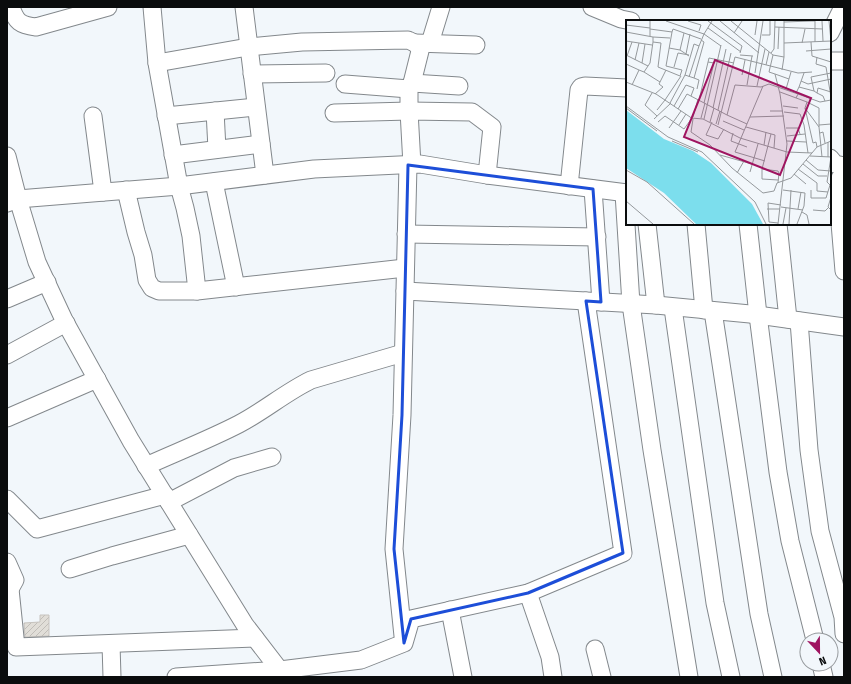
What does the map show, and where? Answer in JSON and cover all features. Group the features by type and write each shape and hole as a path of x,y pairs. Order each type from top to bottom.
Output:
{"street":[{"path":"11,7 19,22 26,26 36,27 108,7"},
{"path":"152,7 157,63 179,186 191,236 197,291"},
{"path":"244,7 265,175"},
{"path":"404,643 394,549 402,415 406,234 410,165 409,111 411,86 420,52 418,46 422,43 441,7"},
{"path":"592,7 626,20"},
{"path":"831,31 843,7"},
{"path":"157,63 248,47 302,42 408,40 422,43 476,45"},
{"path":"831,61 844,62"},
{"path":"252,74 326,73"},
{"path":"345,84 459,86"},
{"path":"569,186 579,90 581,87 585,86 626,88"},
{"path":"166,116 256,107"},
{"path":"215,110 216,149"},
{"path":"334,114 409,111 472,112 492,127 487,175"},
{"path":"93,116 103,192"},
{"path":"173,155 261,144"},
{"path":"7,156 13,201 37,262 66,323 146,466 245,625 283,674"},
{"path":"831,159 836,164 839,176 839,213 844,271"},
{"path":"13,201 179,186 314,169 420,164 487,175 625,193 626,212"},
{"path":"214,182 236,287"},
{"path":"404,643 411,619 528,593 623,553 594,302 597,237 594,189"},
{"path":"126,190 148,280 152,288 159,291 197,291 405,268"},
{"path":"627,225 631,304 652,450 689,677"},
{"path":"647,225 656,305"},
{"path":"696,225 759,614 773,677"},
{"path":"748,225 778,472 790,541 813,632"},
{"path":"778,225 793,320 820,531 843,617 844,634"},
{"path":"406,234 597,237"},
{"path":"7,299 47,282"},
{"path":"405,291 656,305 673,308 758,315 844,327"},
{"path":"673,308 715,603 731,677"},
{"path":"7,355 66,323"},
{"path":"146,466 238,424 256,414 296,387 311,380 403,353"},
{"path":"7,418 97,379"},
{"path":"7,499 37,529 167,499 198,486 234,468 272,457"},
{"path":"70,570 112,556 189,535"},
{"path":"7,562 15,580 9,588 11,647 255,638"},
{"path":"528,593 550,657 553,677"},
{"path":"450,610 463,677"},
{"path":"176,677 283,674 361,660 404,643"},
{"path":"110,644 112,677"},
{"path":"596,649 602,677"}],"highlighted area":[{"path":"408,165 593,189 601,302 586,301 623,553 528,593 411,619 404,643 394,549 402,415"}],"building":[{"path":"40,615 49,615 49,636 25,637 24,623 40,622"}]}
